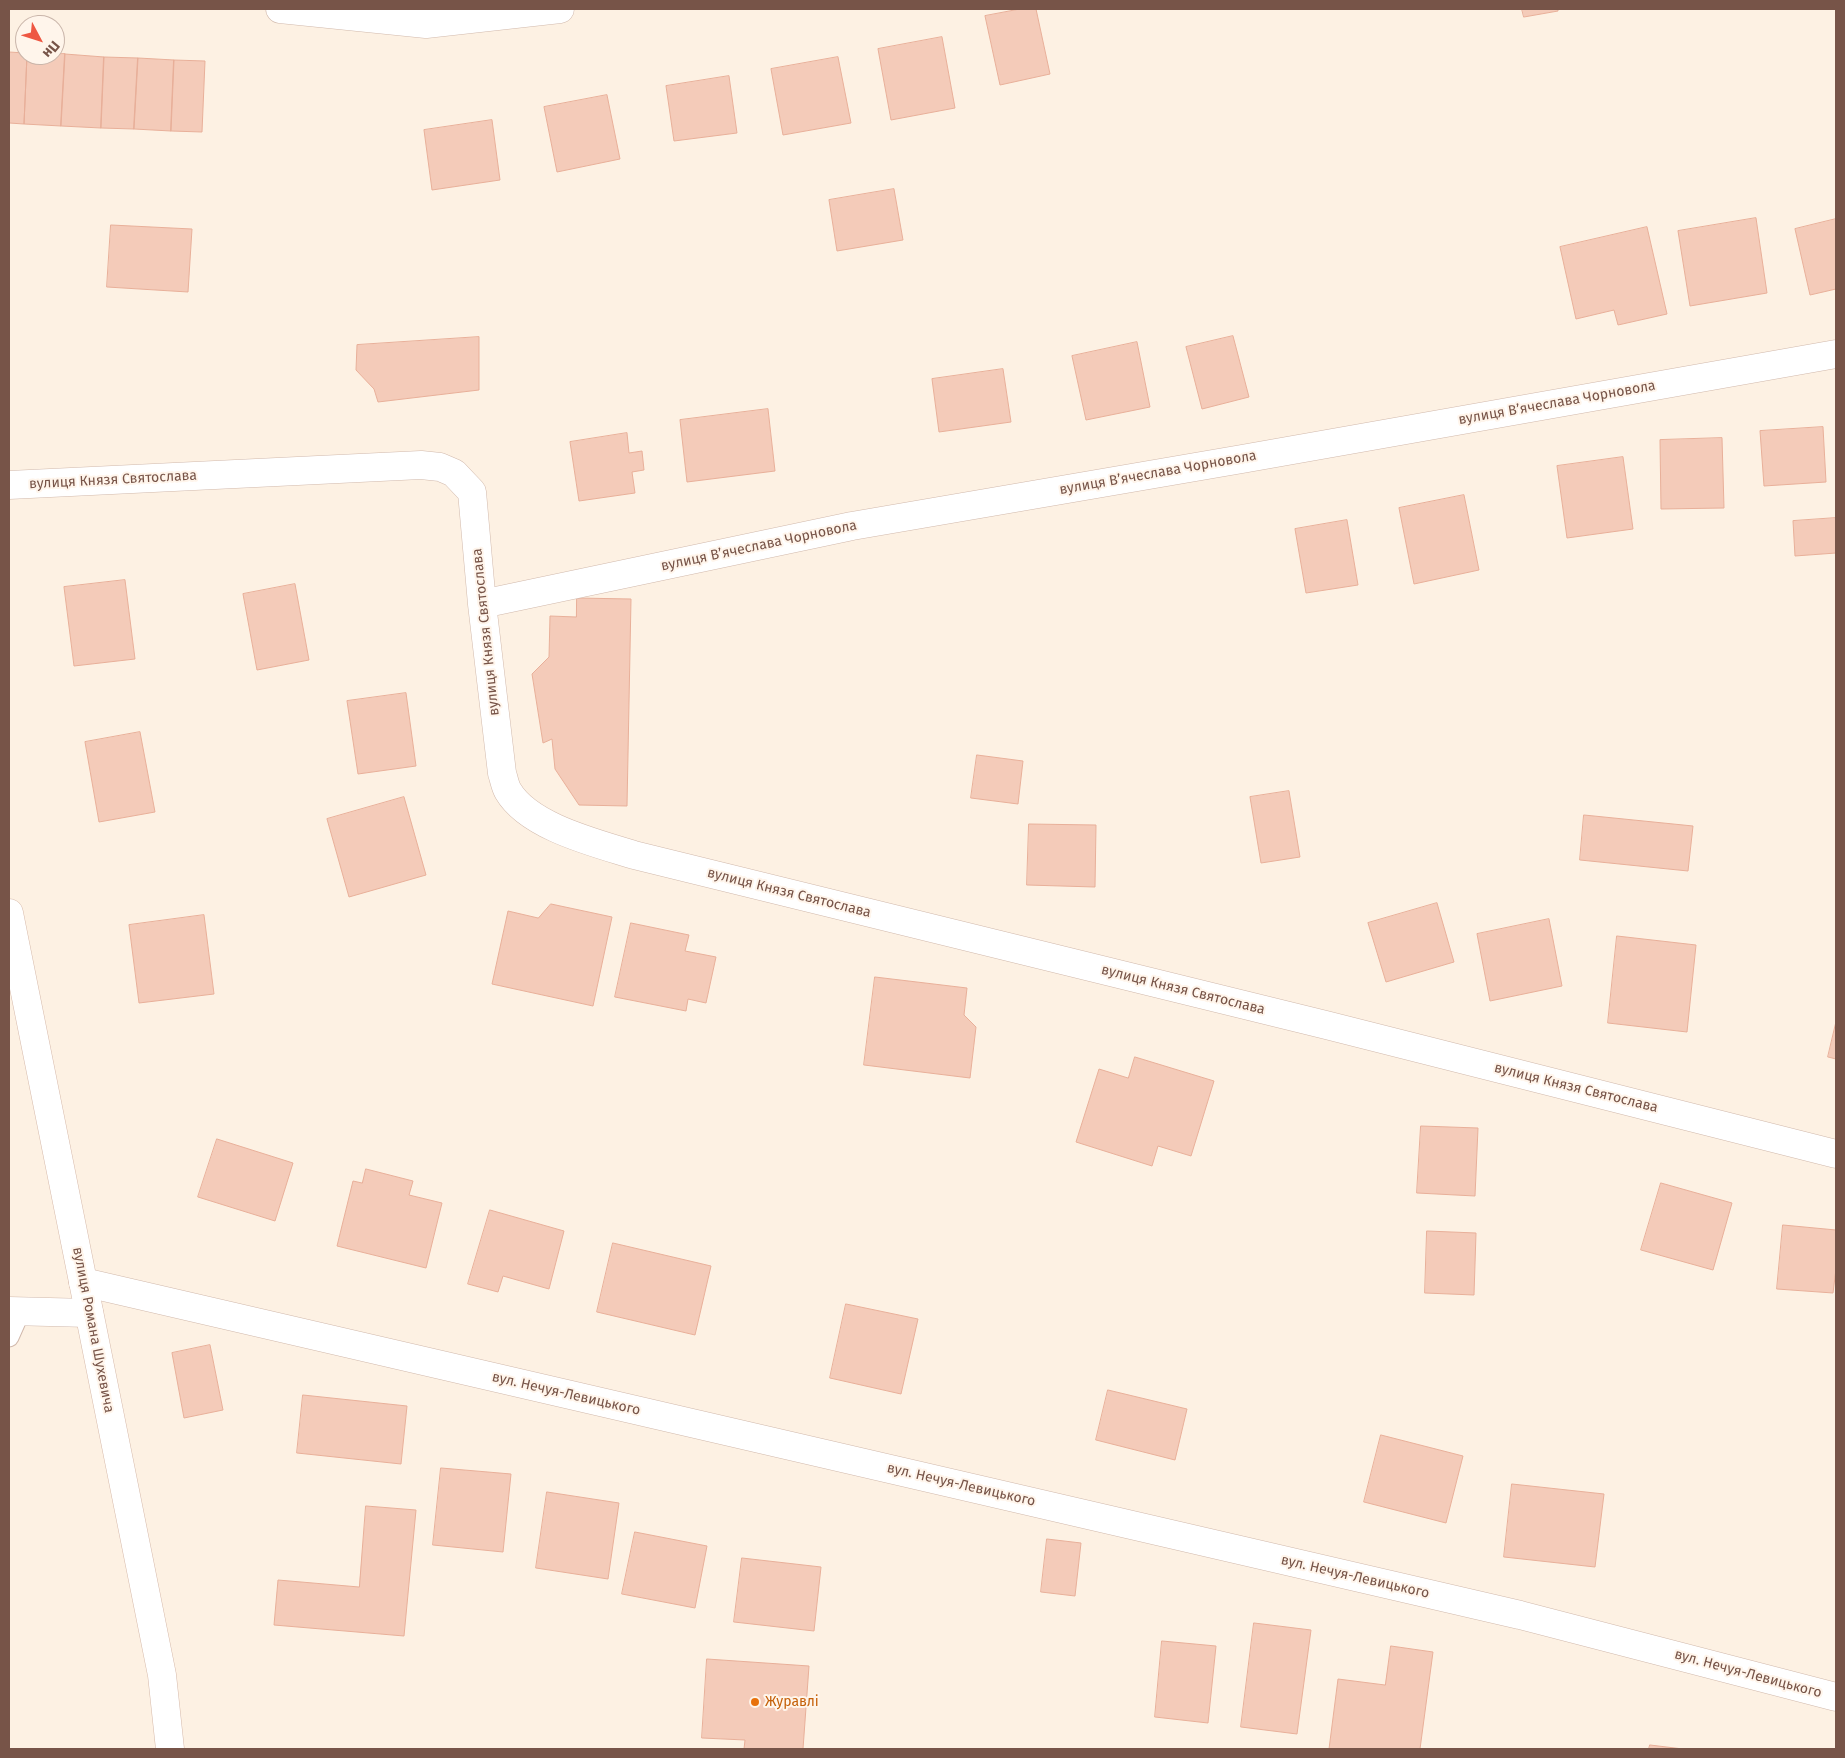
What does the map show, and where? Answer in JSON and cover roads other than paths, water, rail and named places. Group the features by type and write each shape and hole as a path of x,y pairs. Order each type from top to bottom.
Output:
{"street":[{"path":"280,9 426,24 560,9"},
{"name":"вулиця Вʼячеслава Чорновола","path":"482,604 852,526 1836,354"},
{"name":"вулиця Князя Святослава","path":"9,485 421,465 440,467 454,473 472,492 482,604 502,773 508,790 517,802 533,817 582,839 634,855 1335,1027 1836,1154"},
{"name":"вулиця Романа Шухевича","path":"9,913 162,1675 170,1749"},
{"name":"вул. Нечуя-Левицького","path":"83,1282 1520,1615 1836,1697"},
{"path":"15,1310 89,1313"}],"lane":[{"path":"9,1337 15,1310"}],"place":[{"name":"Журавлі","path":"755,1702"}]}
